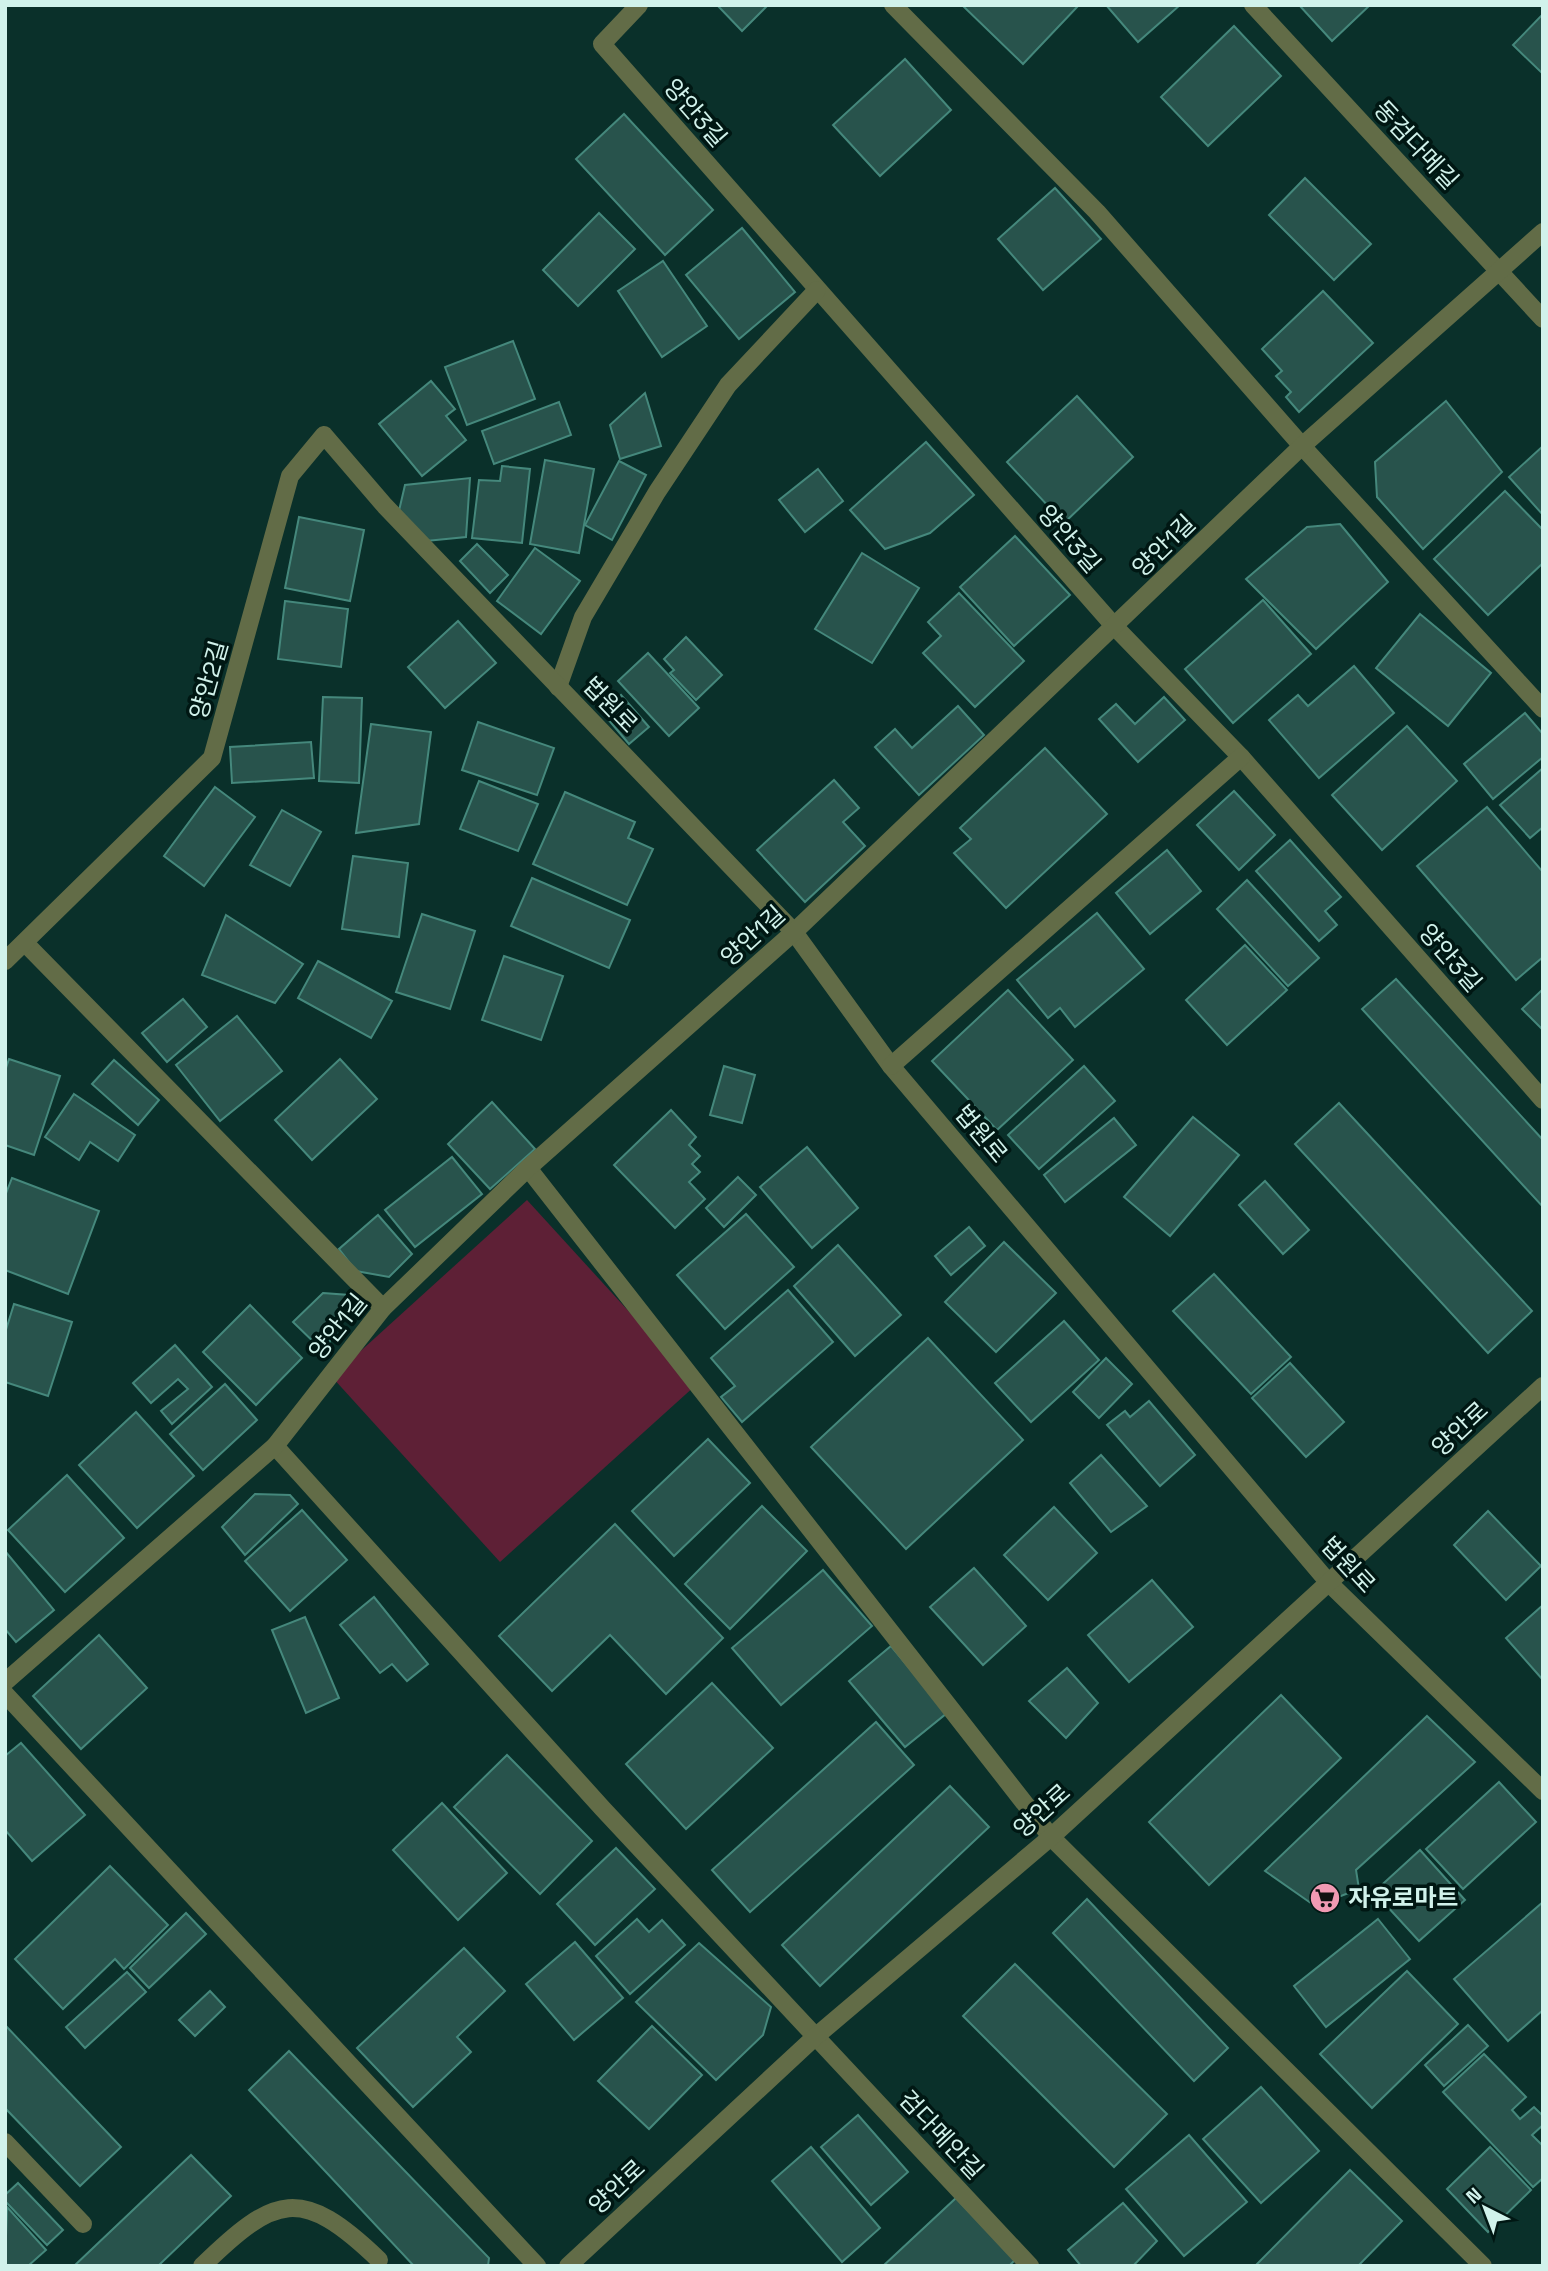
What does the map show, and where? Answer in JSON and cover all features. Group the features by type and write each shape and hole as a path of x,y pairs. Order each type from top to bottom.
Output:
{"street":[{"name":"양안3길","path":"639,5 601,44 1115,627 1241,757 1543,1100"},
{"path":"893,5 1097,212 1302,446 1543,709"},
{"name":"동검다메길","path":"1253,5 1543,319"},
{"name":"양안1길","path":"5,1682 275,1446 383,1308 528,1168 794,932 1302,446 1543,232"},
{"path":"558,687 583,617 657,492 728,385 817,290"},
{"name":"양안2길","path":"5,961 212,758 290,476 324,435 385,506"},
{"name":"법원로","path":"385,506 794,932 891,1066 1329,1584 1543,1791"},
{"path":"891,1066 1241,757"},
{"path":"25,943 383,1308"},
{"path":"528,1168 1051,1837 1483,2266"},
{"name":"양안로","path":"568,2266 815,2037 1051,1837 1543,1386"},
{"name":"검다메안길","path":"275,1446 603,1809 1030,2266"},
{"path":"5,1694 537,2266"},
{"path":"5,2143 83,2224"},
{"path":"202,2266 240,2229 268,2210 303,2207 348,2230 379,2260"}],"shaded area":[{"path":"527,1200 696,1385 500,1562 332,1377"}],"building":[{"path":"717,5 768,5 742,31"},
{"path":"962,5 1079,5 1023,64"},
{"path":"1106,5 1180,5 1138,42"},
{"path":"1299,5 1370,5 1332,41"},
{"path":"1543,14 1543,74 1513,45"},
{"path":"1234,26 1281,76 1208,146 1161,97"},
{"path":"905,59 951,110 880,176 833,125"},
{"path":"624,114 713,210 665,255 576,159"},
{"path":"1305,178 1371,244 1334,280 1269,215"},
{"path":"1055,188 1101,239 1043,290 998,239"},
{"path":"599,213 635,249 578,306 543,270"},
{"path":"742,228 795,292 739,339 686,275"},
{"path":"663,261 707,326 662,357 618,291"},
{"path":"1323,291 1373,343 1299,412 1286,397 1291,392 1276,376 1282,371 1262,349"},
{"path":"513,341 535,399 467,425 445,367"},
{"path":"431,381 455,409 446,416 466,440 422,476 379,424"},
{"path":"645,393 661,446 620,459 610,425"},
{"path":"1077,396 1133,457 1064,523 1007,462"},
{"path":"1446,401 1502,472 1423,549 1377,497 1375,462"},
{"path":"559,402 571,435 494,464 482,431"},
{"path":"926,442 974,495 930,533 885,549 850,510"},
{"path":"1543,446 1543,515 1509,477"},
{"path":"545,460 594,469 579,553 530,544"},
{"path":"619,461 646,475 612,540 585,525"},
{"path":"502,466 530,469 522,543 472,538 479,480 500,481"},
{"path":"818,469 843,501 805,532 779,500"},
{"path":"470,478 466,537 426,541 398,515 405,485"},
{"path":"1505,491 1543,530 1543,563 1488,615 1434,559"},
{"path":"299,517 364,530 350,601 285,588"},
{"path":"1340,524 1388,582 1316,649 1246,579 1307,527"},
{"path":"1015,536 1070,595 1014,646 960,587"},
{"path":"477,544 508,575 490,593 460,561"},
{"path":"535,548 580,581 541,634 497,601"},
{"path":"862,553 919,588 872,663 815,629"},
{"path":"959,593 1024,661 975,707 923,653 941,636 928,622"},
{"path":"1263,600 1311,654 1233,723 1185,669"},
{"path":"285,601 348,609 341,667 278,659"},
{"path":"1420,614 1491,673 1448,726 1376,668"},
{"path":"458,621 496,663 445,708 408,667"},
{"path":"686,637 722,675 696,700 670,673 674,670 664,659"},
{"path":"648,653 699,708 669,736 618,681"},
{"path":"1354,666 1394,713 1319,778 1269,720 1298,695 1308,706"},
{"path":"621,695 649,727 629,744 602,712"},
{"path":"323,697 362,698 359,783 319,781"},
{"path":"1164,697 1185,720 1138,762 1099,719 1116,704 1135,724"},
{"path":"958,706 984,735 919,795 875,747 895,729 912,748"},
{"path":"1525,713 1543,734 1543,757 1493,799 1464,764"},
{"path":"478,722 554,748 537,795 462,770"},
{"path":"371,724 431,732 419,824 356,833"},
{"path":"1407,726 1457,781 1382,850 1332,795"},
{"path":"311,742 314,778 232,783 230,747"},
{"path":"1045,748 1107,814 1006,908 954,853 971,839 960,828"},
{"path":"1543,768 1543,827 1530,838 1500,805"},
{"path":"834,780 859,808 843,822 865,846 805,902 757,850"},
{"path":"479,781 538,804 518,851 460,829"},
{"path":"215,787 255,817 204,886 164,856"},
{"path":"1234,791 1275,835 1239,870 1197,825"},
{"path":"565,792 635,822 628,838 653,849 627,905 533,864"},
{"path":"1487,807 1543,872 1543,957 1516,980 1417,866"},
{"path":"282,810 321,832 290,886 250,865"},
{"path":"1290,840 1341,897 1325,911 1337,925 1319,941 1256,871"},
{"path":"1167,850 1201,891 1150,934 1116,893"},
{"path":"353,856 408,863 399,937 342,929"},
{"path":"532,878 630,920 609,968 511,926"},
{"path":"1247,880 1319,958 1288,986 1217,909"},
{"path":"1097,913 1144,969 1075,1027 1060,1008 1048,1018 1017,980"},
{"path":"422,914 475,931 450,1009 396,992"},
{"path":"226,915 303,964 275,1003 202,975"},
{"path":"1245,945 1287,990 1227,1045 1186,1000"},
{"path":"504,956 563,976 541,1040 482,1020"},
{"path":"318,961 392,1001 371,1038 298,998"},
{"path":"1396,979 1543,1140 1543,1207 1362,1009"},
{"path":"1543,989 1543,1030 1522,1009"},
{"path":"1008,990 1073,1060 997,1130 932,1061"},
{"path":"183,999 207,1027 167,1062 142,1033"},
{"path":"237,1016 282,1071 220,1121 176,1065"},
{"path":"9,1059 60,1076 34,1155 5,1145 5,1071"},
{"path":"340,1059 377,1099 312,1160 275,1120"},
{"path":"114,1060 159,1100 138,1125 92,1084"},
{"path":"724,1066 755,1075 742,1123 710,1115"},
{"path":"1084,1066 1115,1101 1039,1169 1008,1135"},
{"path":"74,1094 135,1135 118,1161 90,1142 79,1160 45,1137"},
{"path":"492,1102 535,1149 490,1189 448,1144"},
{"path":"1339,1103 1532,1311 1488,1353 1295,1144"},
{"path":"671,1110 696,1137 689,1145 700,1156 692,1164 700,1172 689,1182 705,1199 675,1228 614,1165"},
{"path":"1193,1117 1239,1155 1170,1236 1124,1197"},
{"path":"1114,1118 1136,1145 1065,1202 1044,1175"},
{"path":"807,1147 858,1208 812,1248 760,1187"},
{"path":"452,1157 482,1194 415,1247 385,1210"},
{"path":"738,1177 756,1195 724,1227 706,1208"},
{"path":"12,1178 99,1211 68,1294 5,1270 5,1196"},
{"path":"1265,1181 1309,1230 1283,1254 1239,1205"},
{"path":"746,1214 794,1267 725,1329 677,1275"},
{"path":"378,1215 412,1254 389,1277 356,1271 339,1249"},
{"path":"969,1227 985,1246 951,1275 935,1256"},
{"path":"1004,1242 1056,1293 996,1352 945,1302"},
{"path":"838,1245 901,1315 855,1356 794,1286"},
{"path":"1214,1274 1291,1357 1251,1394 1173,1311"},
{"path":"788,1290 833,1342 742,1422 721,1397 735,1386 711,1358"},
{"path":"323,1293 349,1295 325,1353 293,1322"},
{"path":"14,1304 72,1322 48,1396 5,1382 5,1333"},
{"path":"250,1305 302,1358 256,1405 203,1352"},
{"path":"1064,1321 1099,1360 1031,1422 995,1383"},
{"path":"928,1338 1023,1440 906,1549 811,1447"},
{"path":"175,1345 212,1387 172,1424 161,1411 188,1389 178,1379 151,1403 133,1383"},
{"path":"1106,1358 1132,1384 1099,1418 1073,1392"},
{"path":"1290,1363 1344,1422 1306,1457 1252,1398"},
{"path":"225,1384 257,1420 203,1470 170,1434"},
{"path":"1149,1401 1195,1455 1160,1486 1107,1425 1125,1411 1130,1417"},
{"path":"136,1412 194,1476 137,1528 79,1465"},
{"path":"708,1439 750,1483 674,1556 632,1511"},
{"path":"1101,1455 1147,1506 1111,1532 1070,1483"},
{"path":"67,1475 124,1538 65,1592 8,1530"},
{"path":"255,1494 290,1495 298,1504 245,1555 222,1527"},
{"path":"762,1506 807,1551 730,1629 685,1584"},
{"path":"1054,1507 1097,1553 1048,1600 1004,1555"},
{"path":"302,1510 347,1560 290,1611 245,1561"},
{"path":"1488,1511 1541,1566 1506,1600 1454,1545"},
{"path":"615,1524 723,1638 666,1694 610,1635 552,1691 499,1636"},
{"path":"5,1551 54,1610 16,1642 5,1629"},
{"path":"974,1568 1026,1626 983,1665 930,1607"},
{"path":"823,1570 872,1626 781,1705 732,1648"},
{"path":"1152,1580 1193,1627 1129,1682 1088,1635"},
{"path":"374,1597 428,1664 407,1681 392,1664 380,1673 340,1625"},
{"path":"1543,1605 1543,1680 1506,1638"},
{"path":"305,1617 339,1698 306,1713 272,1630"},
{"path":"99,1635 147,1688 81,1749 33,1696"},
{"path":"891,1646 947,1713 905,1747 849,1681"},
{"path":"1067,1668 1098,1703 1066,1738 1029,1701"},
{"path":"712,1683 773,1748 686,1829 626,1764"},
{"path":"1281,1695 1341,1758 1209,1885 1149,1822"},
{"path":"1427,1716 1475,1762 1356,1870 1359,1889 1315,1906 1265,1871"},
{"path":"876,1722 914,1765 750,1912 712,1870"},
{"path":"21,1743 85,1815 32,1861 5,1830 5,1756"},
{"path":"507,1755 592,1841 540,1894 454,1807"},
{"path":"1499,1782 1536,1822 1463,1889 1426,1849"},
{"path":"950,1786 989,1827 820,1986 782,1945"},
{"path":"442,1803 507,1873 458,1920 393,1850"},
{"path":"616,1848 655,1889 595,1945 557,1904"},
{"path":"1420,1850 1465,1900 1419,1941 1374,1892"},
{"path":"110,1866 168,1925 124,1969 115,1959 63,2009 15,1959"},
{"path":"1087,1899 1228,2048 1194,2081 1053,1933"},
{"path":"1543,1902 1543,2010 1508,2041 1454,1979"},
{"path":"186,1913 206,1934 149,1988 130,1968"},
{"path":"637,1919 649,1932 662,1920 685,1945 630,1994 596,1956"},
{"path":"1378,1919 1410,1959 1326,2027 1294,1986"},
{"path":"575,1942 623,1998 574,2040 526,1984"},
{"path":"699,1943 771,2007 763,2035 716,2080 636,2002"},
{"path":"464,1948 505,1991 457,2037 471,2052 413,2107 357,2048"},
{"path":"1015,1964 1167,2114 1114,2167 963,2016"},
{"path":"1407,1971 1458,2024 1372,2108 1320,2054"},
{"path":"127,1972 146,1992 85,2048 66,2027"},
{"path":"210,1991 225,2007 195,2036 179,2020"},
{"path":"5,2025 121,2147 80,2186 5,2108"},
{"path":"1468,2025 1488,2046 1444,2086 1425,2065"},
{"path":"652,2026 702,2075 649,2129 598,2081"},
{"path":"289,2051 489,2258 488,2266 414,2266 249,2090"},
{"path":"1484,2054 1526,2097 1512,2110 1520,2119 1534,2107 1543,2116 1543,2125 1532,2135 1543,2146 1543,2178 1533,2187 1443,2092"},
{"path":"1261,2087 1319,2151 1261,2203 1203,2139"},
{"path":"858,2115 908,2172 871,2205 821,2147"},
{"path":"1189,2135 1247,2202 1184,2256 1126,2189"},
{"path":"811,2147 880,2228 842,2262 772,2181"},
{"path":"1490,2147 1531,2190 1488,2232 1447,2189"},
{"path":"191,2155 231,2196 158,2266 74,2266"},
{"path":"1350,2170 1402,2221 1358,2266 1255,2266"},
{"path":"18,2183 63,2230 47,2245 5,2201 5,2195"},
{"path":"956,2198 1015,2260 1009,2266 883,2266"},
{"path":"1123,2203 1157,2241 1133,2266 1081,2266 1068,2250"},
{"path":"7,2207 46,2250 28,2266 5,2266"}],"place":[{"name":"자유로마트","path":"1325,1898"}]}
